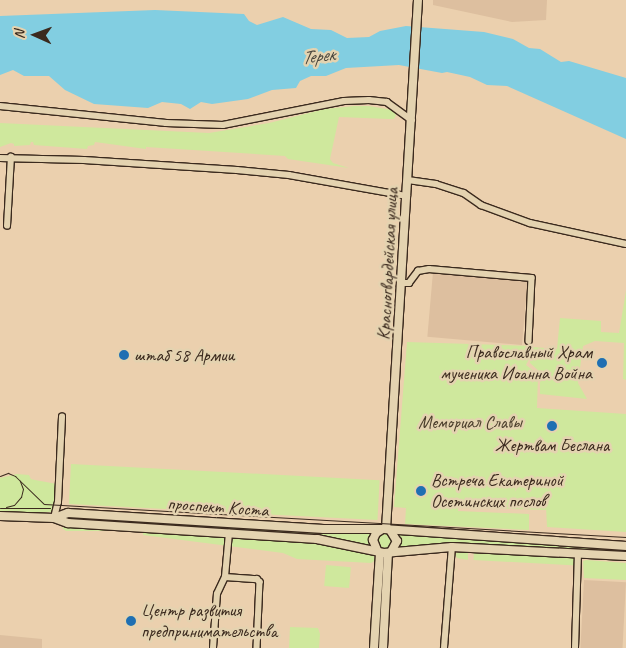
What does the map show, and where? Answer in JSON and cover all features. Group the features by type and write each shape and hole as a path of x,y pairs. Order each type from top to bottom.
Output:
{"main road":[{"name":"Красногвардейская улица","path":"386,530 418,0"},
{"name":"проспект Коста","path":"54,518 68,513 324,529 386,530 626,546"},
{"name":"проспект Коста","path":"0,516 54,518 68,522 316,540 378,552 452,547 626,556"},
{"path":"374,648 378,552 373,544 374,536 386,530 397,541 390,552 383,648"}],"street":[{"path":"0,106 166,123 223,125 344,101 369,100 387,102 412,120"},
{"path":"0,158 237,170 290,175 407,196"},
{"path":"6,226 11,158"},
{"path":"408,180 436,184 464,194 481,205 530,223 626,244"},
{"path":"402,283 408,283 418,271 429,269 532,278 529,341"},
{"path":"54,518 58,502 62,417"},
{"path":"213,648 217,594 225,577 229,533"},
{"path":"444,648 452,547"},
{"path":"575,648 578,554"},
{"path":"225,577 257,579 260,582 256,648"}],"shaded area":[{"path":"433,0 547,0 546,20 512,22 433,5"},
{"path":"433,272 528,280 522,345 427,337"},
{"path":"584,580 626,582 622,648 580,648"},
{"path":"0,635 42,639 42,648 0,648"}],"green space":[{"path":"369,106 393,110 396,115 394,119 339,117 330,159 333,163 349,168 288,159 285,156 146,147 146,149 95,142 94,145 88,146 87,149 34,145 33,142 30,145 14,146 11,143 0,147 0,123 209,133 269,123 325,109"},
{"name":"Мемориал Славы","path":"626,291 626,380 623,379 624,343 595,341 583,346 578,383 587,399 540,394 540,372 530,363 531,355 526,365 538,374 537,408 626,414 626,532 547,527 546,507 546,510 458,507 458,511 529,514 529,530 405,524 406,508 394,507 407,342 531,346 532,352 533,347 557,349 560,318 601,321 601,332 619,333"},
{"path":"71,464 380,480 377,520 69,504"},
{"path":"17,474 29,475 31,479 57,484 57,500 53,512 0,512 0,478"},
{"path":"68,515 373,533 370,539 372,547 68,520"},
{"path":"65,526 128,531 66,531 62,528"},
{"path":"143,532 316,542 373,555 376,560 371,563 297,559 283,553 143,535"},
{"path":"384,533 392,541 384,549 376,541"},
{"path":"397,534 626,550 626,553 396,549 399,539"},
{"path":"460,551 468,552 468,560 457,558 455,554"},
{"path":"474,551 577,556 576,565 474,560"},
{"path":"583,561 626,563 626,580 584,578"},
{"path":"326,565 351,567 349,588 324,586"},
{"path":"290,627 318,628 320,634 319,648 289,648"}],"water":[{"name":"Терек","path":"155,10 244,14 249,21 257,25 283,17 311,29 331,30 347,38 369,37 380,31 406,26 484,32 513,39 529,48 540,49 561,62 569,61 626,78 626,139 507,86 487,85 470,77 399,65 346,68 326,76 311,76 300,81 296,88 272,90 248,99 212,104 201,102 190,109 181,104 162,102 148,108 94,104 65,90 49,76 24,76 13,70 0,75 0,16"}],"tram line":[{"path":"0,476 8,473 15,476 44,504 626,537"},
{"path":"6,507 14,505 21,497 23,489 20,481"},
{"path":"0,508 50,508"}],"place":[{"name":"штаб 58 Армии","path":"124,355"},
{"name":"Православный Храм мученика Иоанна Война","path":"602,363"},
{"name":"Жертвам Беслана","path":"552,426"},
{"name":"Встреча Екатериной Осетинских послов","path":"421,491"},
{"name":"Центр развития предпринимательства","path":"131,621"}]}
